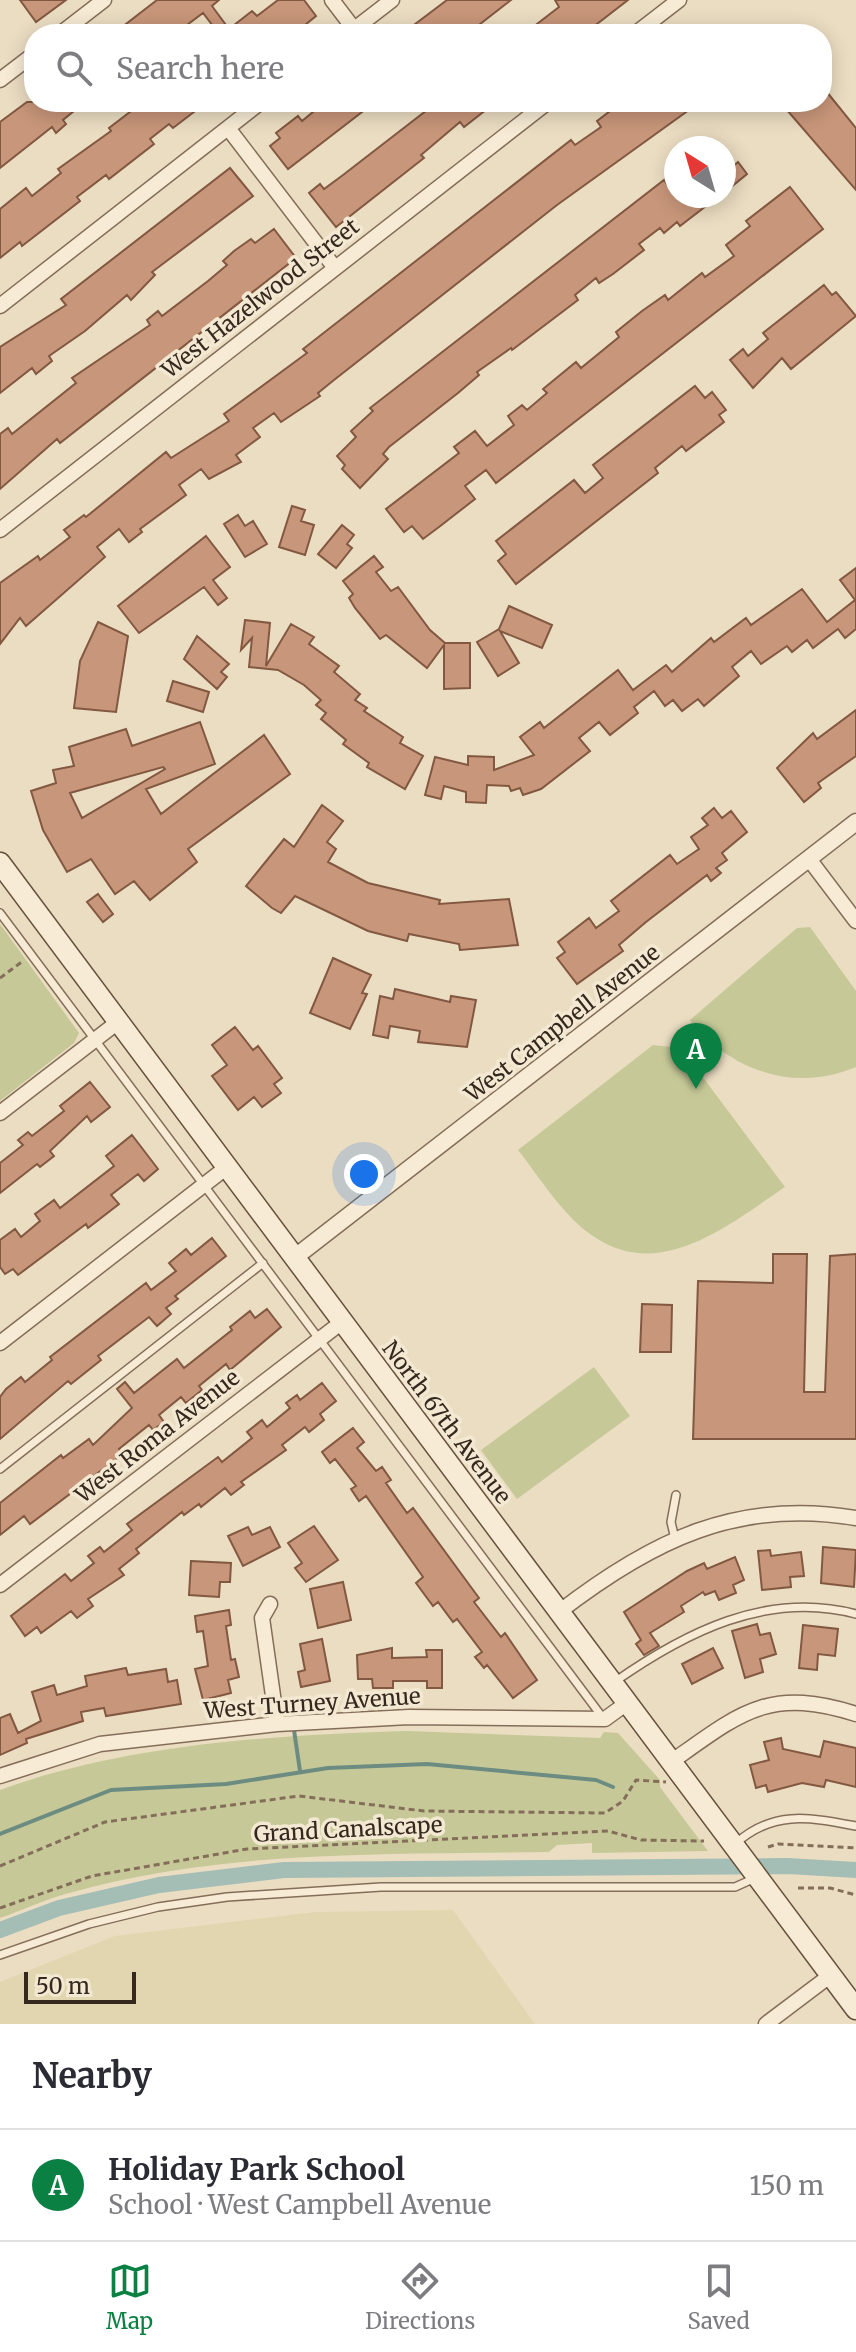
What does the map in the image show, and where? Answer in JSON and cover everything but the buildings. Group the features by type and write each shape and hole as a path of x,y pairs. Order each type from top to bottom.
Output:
{"main road":[{"name":"North 67th Avenue","path":"0,863 856,2009"}],"street":[{"path":"73,24 104,0"},
{"path":"332,0 347,24"},
{"path":"360,24 392,0"},
{"path":"648,24 679,0"},
{"path":"0,80 24,62"},
{"path":"0,306 248,112"},
{"name":"West Hazelwood Street","path":"0,530 535,112"},
{"path":"228,128 335,268"},
{"name":"West Campbell Avenue","path":"294,1258 856,822"},
{"path":"809,859 856,921"},
{"path":"0,1113 118,1022"},
{"path":"0,1343 227,1167"},
{"name":"West Roma Avenue","path":"0,1585 342,1322"},
{"path":"559,1612 616,1570 675,1539 740,1517 822,1513 856,1518"},
{"path":"270,1604 262,1618 277,1724"},
{"path":"676,1768 731,1721 771,1703 793,1700 819,1703 856,1714"},
{"path":"605,1719 627,1703"},
{"name":"West Turney Avenue","path":"0,1776 100,1744 277,1724 409,1717 605,1719"},
{"path":"766,2024 831,1975"}],"lane":[{"path":"0,913 605,1719"},
{"path":"0,1469 263,1263"},
{"path":"675,1539 671,1522 676,1495"},
{"path":"613,1684 700,1630 739,1616 790,1607 856,1614"},
{"path":"733,1845 765,1822 817,1819 856,1826"},
{"path":"0,1955 89,1924 158,1907 227,1897 381,1887 735,1887 758,1878"}],"path":[{"path":"0,978 25,960"},
{"path":"0,1866 105,1822 177,1815 243,1801 299,1796 424,1811 605,1813 623,1801 636,1780 644,1778 662,1784 676,1768"},
{"name":"Grand Canalscape","path":"0,1908 92,1876 247,1849 608,1831 641,1840 704,1841"},
{"path":"768,1847 778,1844 856,1848"},
{"path":"798,1888 830,1888 856,1895"}],"shaded area":[{"path":"453,1910 535,2024 0,2024 0,1982 115,1936 315,1912"}],"green space":[{"path":"0,924 79,1033 74,1043 0,1101"},
{"path":"810,927 856,991 856,1067 833,1075 787,1077 744,1064 724,1053 690,1020 797,928"},
{"path":"653,1045 681,1048 785,1187 742,1217 695,1242 670,1251 646,1253 621,1250 584,1230 563,1209 518,1150"},
{"path":"594,1367 630,1416 517,1499 481,1450"},
{"path":"408,1731 600,1738 604,1732 618,1733 660,1780 660,1787 708,1851 592,1853 592,1843 557,1845 549,1852 247,1861 128,1879 60,1895 0,1918 0,1790 48,1774 149,1752 254,1739"}],"waterway":[{"path":"294,1730 300,1771"},
{"path":"0,1834 111,1790 226,1784 328,1768 427,1764 596,1780 613,1787"},
{"path":"0,1930 59,1908 159,1885 284,1870 788,1866 856,1870"}],"place":[{"name":"Holiday Park School","path":"696,1089"}]}
